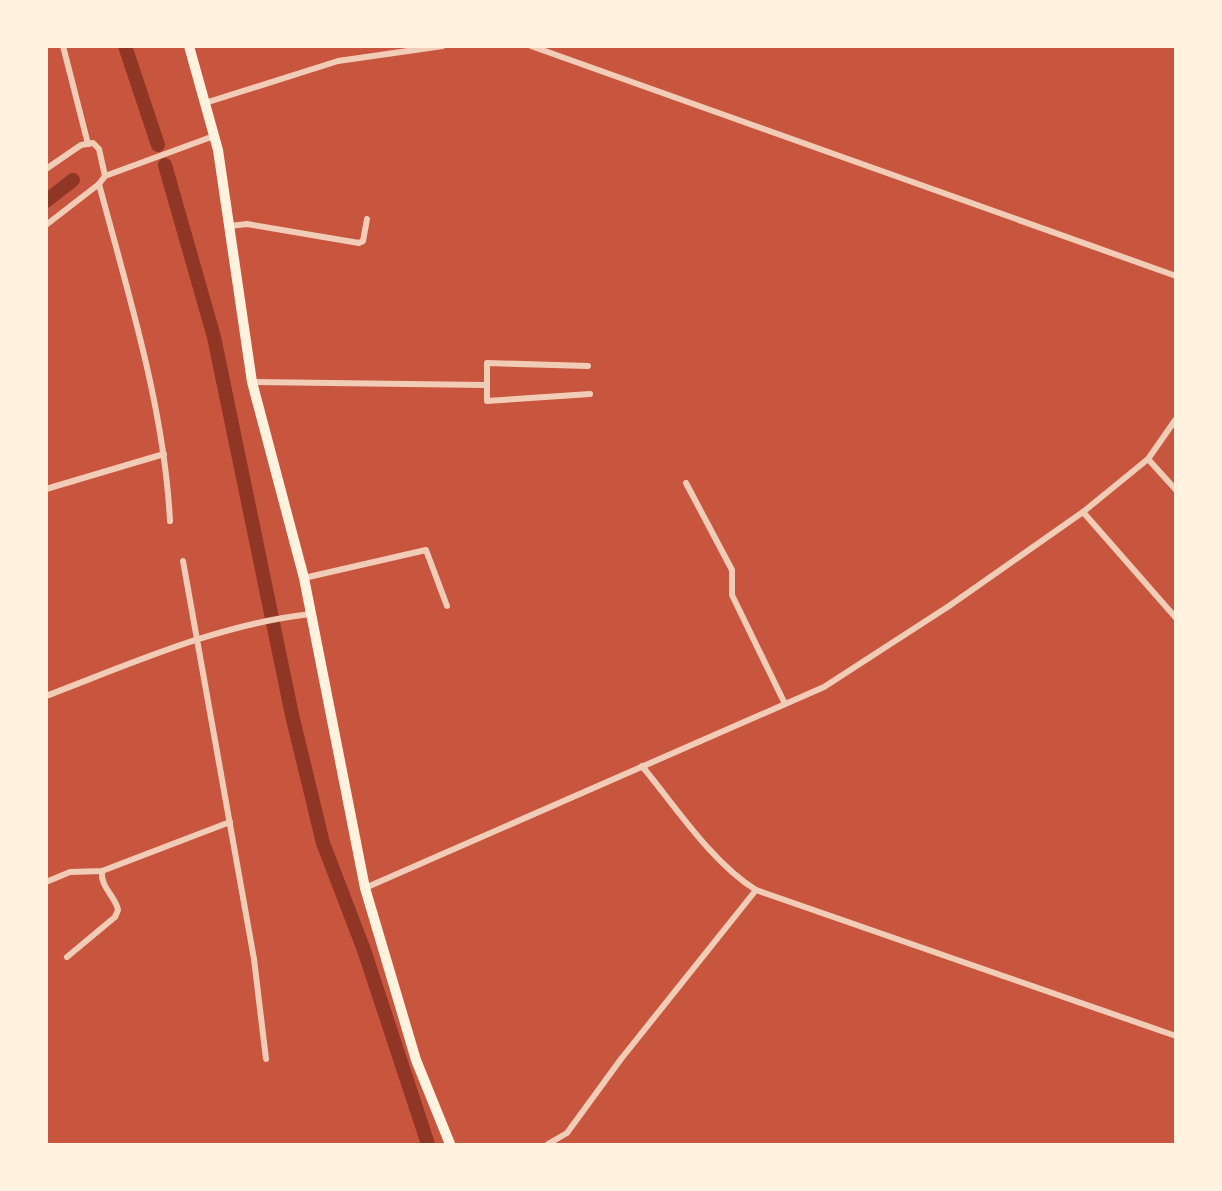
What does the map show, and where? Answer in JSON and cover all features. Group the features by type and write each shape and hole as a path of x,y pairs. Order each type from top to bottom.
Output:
{"main road":[{"path":"189,46 214,136 230,226 252,382 304,578 365,888 416,1060 450,1144"}],"street":[{"path":"63,46 88,144"},
{"path":"205,103 338,61 443,46"},
{"path":"531,46 1176,276"},
{"path":"46,225 99,184 105,176 214,136"},
{"path":"46,169 81,145 93,143 99,149 105,176"},
{"path":"99,184 143,350 164,454 170,521"},
{"path":"230,226 247,224 359,243 363,241 368,219"},
{"path":"588,366 487,363 485,385 487,401 590,394"},
{"path":"252,382 485,385"},
{"path":"365,888 824,687 949,606 1083,512 1148,459 1176,419"},
{"path":"46,489 164,454"},
{"path":"1148,459 1176,490"},
{"path":"686,483 732,570 732,595 785,704"},
{"path":"1083,512 1176,618"},
{"path":"304,578 426,549 447,606"},
{"path":"183,561 254,959 266,1059"},
{"path":"46,696 198,639 254,623 312,614"},
{"path":"642,766 706,843 743,882 756,890 1176,1036"},
{"path":"46,882 70,872 102,871 230,822"},
{"path":"67,957 115,917 118,910 106,887 102,871"},
{"path":"548,1144 567,1133 621,1059 756,890"}],"waterway":[{"path":"125,46 158,145"},
{"path":"165,165 214,337 292,715 323,843 364,950 428,1144"},
{"path":"46,201 73,180"}]}
